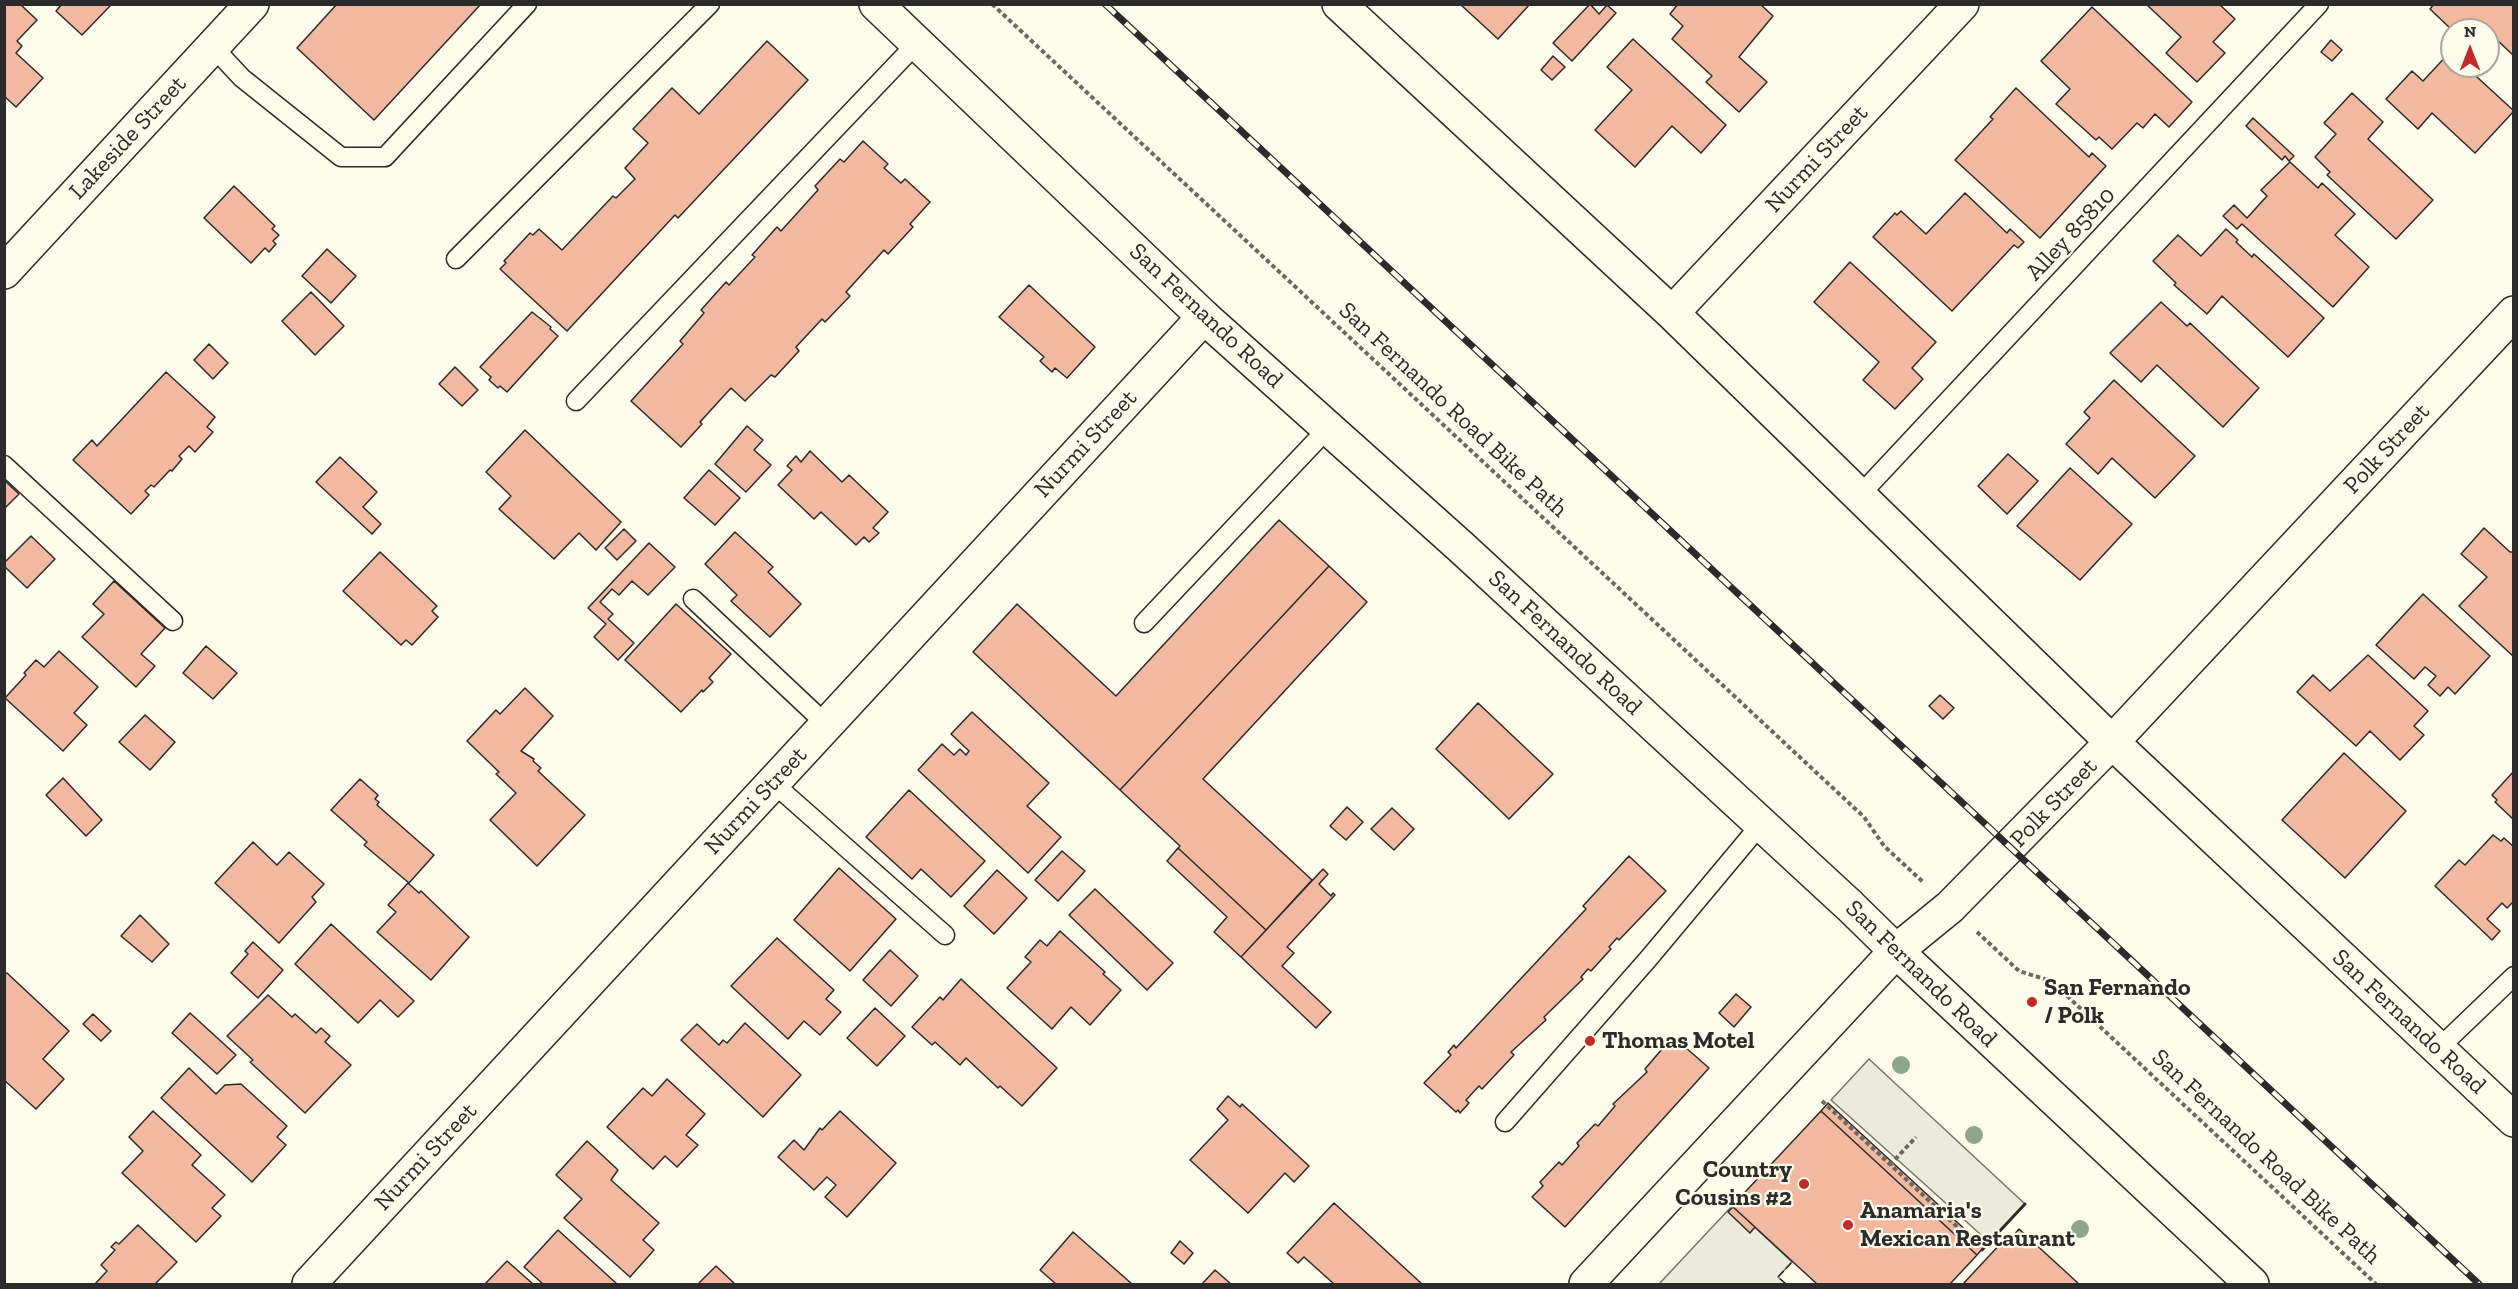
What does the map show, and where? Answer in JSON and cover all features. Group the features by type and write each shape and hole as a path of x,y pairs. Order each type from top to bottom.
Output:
{"street":[{"name":"Lakeside Street","path":"4,272 252,4"},
{"name":"San Fernando Road","path":"876,4 1204,317 1329,427 1850,906 2252,1284"},
{"name":"San Fernando Road","path":"1339,4 1672,313 2112,742 2514,1120"},
{"name":"Nurmi Street","path":"1672,313 1962,4"},
{"name":"Polk Street","path":"1586,1284 1896,951 1950,907 2112,742 2514,313"},
{"name":"Nurmi Street","path":"309,1284 1204,317"}],"lane":[{"path":"213,47 242,78 341,158 385,157 527,4"},
{"path":"456,259 710,4"},
{"name":"Alley 85810","path":"1860,496 2319,4"},
{"path":"576,401 917,43"},
{"path":"1144,623 1329,427"},
{"path":"4,465 173,621"},
{"path":"693,599 827,724"},
{"path":"773,783 945,935"},
{"path":"1505,1122 1761,824"},
{"path":"2438,1049 2514,976"}],"path":[{"name":"San Fernando Road Bike Path","path":"992,4 1864,818 1884,846"},
{"name":"San Fernando Road Bike Path","path":"2019,971 2051,981 2376,1284"},
{"path":"1822,1101 1980,1248"},
{"path":"1890,1165 1916,1137"}],"shaded area":[{"path":"1869,1059 2025,1204 1989,1242 1831,1100"},
{"path":"1732,1206 1792,1262 1778,1277 1786,1284 1659,1284"}],"building":[{"path":"4,4 20,4 37,20 17,41 22,46 16,53 43,78 16,107 4,96"},
{"path":"62,4 108,4 110,6 82,35 56,11"},
{"path":"337,4 481,4 374,120 297,48"},
{"path":"1460,4 1530,4 1498,39"},
{"path":"1590,4 1599,14 1607,5 1616,13 1572,61 1553,43"},
{"path":"1678,4 1760,4 1773,16 1739,57 1767,82 1739,112 1706,82 1712,76 1672,39 1683,26 1670,14"},
{"path":"2146,4 2219,4 2235,19 2213,42 2225,53 2197,82 2166,53 2181,37"},
{"path":"2434,4 2514,4 2514,56 2500,43 2500,18 2440,19 2430,9"},
{"path":"2092,7 2192,102 2169,127 2155,114 2143,128 2137,123 2112,149 2099,137 2096,140 2056,104 2070,89 2041,61"},
{"path":"1633,39 1726,125 1701,153 1672,126 1635,167 1595,130 1632,90 1607,67"},
{"path":"2331,40 2342,50 2332,61 2321,52"},
{"path":"767,41 808,80 678,218 675,215 567,331 500,269 506,263 504,261 530,233 533,235 539,229 562,250 613,196 616,198 635,179 625,168 648,143 633,129 672,88 699,114"},
{"path":"1553,56 1565,67 1552,80 1541,70"},
{"path":"2440,63 2440,78 2478,78 2514,111 2475,153 2432,113 2418,129 2386,99 2412,71 2423,81"},
{"path":"2016,88 2089,157 2092,153 2106,166 2040,238 1955,160 1993,119 1990,117"},
{"path":"2352,93 2383,122 2368,139 2433,200 2396,239 2327,175 2330,172 2315,157 2336,134 2324,123"},
{"path":"2253,118 2294,156 2289,161 2285,156 2282,160 2246,126"},
{"path":"863,141 888,164 884,168 901,183 905,179 930,202 910,224 913,227 888,254 884,250 846,292 850,296 825,322 822,319 796,347 799,351 775,377 771,375 745,401 731,388 681,447 631,401 683,344 680,341 704,313 701,310 726,282 729,285 755,257 752,255 777,227 781,231 818,190 815,186 840,159 844,162"},
{"path":"2290,162 2318,188 2322,183 2355,214 2335,235 2369,267 2333,307 2242,224 2237,229 2223,216 2234,205 2247,218 2267,196 2261,190"},
{"path":"234,186 275,226 272,229 279,235 273,241 276,244 269,252 265,248 251,263 204,218"},
{"path":"1965,193 2007,233 2010,229 2024,242 2018,248 2014,245 1952,311 1873,237 1895,213 1897,215 1901,211 1926,234"},
{"path":"2226,229 2252,257 2254,254 2324,318 2288,357 2222,296 2207,314 2174,285 2176,283 2153,261 2178,235 2201,256"},
{"path":"327,249 356,276 331,303 302,276"},
{"path":"1850,262 1936,342 1912,368 1923,379 1895,409 1863,380 1879,362 1814,302"},
{"path":"1029,285 1095,347 1067,378 1055,368 1052,372 1040,361 1044,357 999,317"},
{"path":"311,292 344,326 315,355 282,321"},
{"path":"2161,302 2187,326 2190,323 2259,388 2223,427 2157,365 2141,382 2110,353"},
{"path":"532,312 551,327 550,329 558,336 507,392 489,380 491,377 480,367"},
{"path":"209,344 228,363 213,379 194,360"},
{"path":"455,367 478,390 462,406 439,384"},
{"path":"166,372 215,417 207,427 213,432 195,452 189,446 179,456 182,459 154,487 151,485 145,491 149,495 131,514 73,460 92,440 97,446"},
{"path":"2114,380 2195,456 2155,498 2112,458 2098,474 2066,444 2090,418 2084,412"},
{"path":"747,426 763,440 754,450 771,465 746,492 715,464"},
{"path":"525,430 621,522 596,550 579,533 554,559 499,509 511,496 486,472"},
{"path":"810,451 842,482 849,475 888,512 873,528 879,533 869,542 864,537 856,545 821,512 814,519 778,485 792,470 787,466 796,456 801,462"},
{"path":"2008,454 2038,481 2007,514 1978,486"},
{"path":"340,457 377,492 363,507 381,524 372,534 316,482"},
{"path":"2070,468 2132,524 2080,580 2017,526"},
{"path":"709,470 740,498 715,525 684,498"},
{"path":"4,480 19,494 4,509"},
{"path":"1279,520 1329,566 1120,790 973,652 1017,604 1116,696"},
{"path":"2484,528 2510,552 2514,552 2514,657 2459,606 2487,577 2461,554"},
{"path":"624,529 636,541 617,560 605,548"},
{"path":"735,532 773,567 768,572 801,604 770,637 731,601 737,595 705,564"},
{"path":"31,536 55,559 27,588 4,566 4,563"},
{"path":"649,543 675,567 648,595 632,581 619,595 612,589 600,602 613,614 608,619 634,643 618,660 594,637 606,624 588,608"},
{"path":"380,552 437,606 432,611 438,617 412,645 406,640 401,645 343,591"},
{"path":"1329,566 1367,602 1203,779 1312,880 1266,930 1120,790"},
{"path":"114,581 165,628 141,654 155,666 136,687 82,637 104,614 93,604"},
{"path":"2423,594 2490,656 2455,694 2448,687 2440,696 2428,685 2436,676 2425,667 2414,679 2376,645"},
{"path":"676,604 731,654 709,678 713,682 681,712 625,660"},
{"path":"206,646 237,673 213,699 183,673"},
{"path":"59,651 98,687 74,713 87,725 63,751 5,698 36,660 44,667"},
{"path":"2368,655 2428,711 2414,726 2424,735 2400,760 2370,731 2356,746 2297,692 2313,675 2330,691"},
{"path":"525,688 553,716 521,751 534,759 533,761 541,768 538,771 585,815 537,866 490,820 516,793 496,774 499,772 467,741 496,710 500,714"},
{"path":"1940,695 1954,708 1943,719 1929,706"},
{"path":"1478,703 1553,774 1509,819 1436,749"},
{"path":"972,712 1049,783 1027,806 1061,837 1028,873 918,770 942,744 954,755 960,749 966,755 969,751 951,734"},
{"path":"145,715 175,742 150,770 119,742"},
{"path":"2344,753 2406,811 2345,878 2282,820"},
{"path":"2514,771 2514,820 2495,802 2497,800 2492,795"},
{"path":"63,778 102,820 86,836 46,795"},
{"path":"360,779 378,795 375,799 379,802 377,805 434,855 409,883 364,845 367,842 331,810"},
{"path":"909,790 985,861 951,897 921,869 912,879 866,837"},
{"path":"1347,807 1363,822 1346,840 1330,826"},
{"path":"1392,808 1414,829 1394,850 1371,829"},
{"path":"2493,835 2501,841 2504,838 2514,847 2514,901 2507,908 2502,903 2487,919 2500,931 2492,940 2435,886 2459,860 2465,865"},
{"path":"253,842 277,865 289,852 324,884 312,897 316,902 279,943 215,883"},
{"path":"1178,848 1266,930 1241,957 1214,932 1227,917 1167,861"},
{"path":"1062,851 1085,871 1058,901 1035,880"},
{"path":"1629,856 1666,891 1619,940 1617,938 1609,947 1611,949 1591,971 1588,969 1581,977 1583,979 1544,1017 1546,1020 1511,1052 1514,1055 1482,1089 1479,1086 1466,1100 1469,1103 1460,1113 1458,1110 1456,1112 1424,1083 1451,1055 1448,1052 1454,1045 1456,1048 1586,909 1583,906"},
{"path":"839,868 896,919 850,971 794,920"},
{"path":"1323,869 1328,874 1319,884 1331,896 1333,893 1335,895 1287,947 1294,953 1282,966 1331,1012 1316,1028 1241,957"},
{"path":"997,870 1027,898 994,934 964,906"},
{"path":"408,883 419,893 421,891 469,937 431,980 377,932 396,912 388,905"},
{"path":"1095,889 1173,963 1147,990 1069,915"},
{"path":"140,915 169,944 152,962 121,936"},
{"path":"331,924 414,1001 398,1017 380,1000 358,1023 295,964"},
{"path":"1060,931 1105,972 1103,974 1121,990 1090,1025 1071,1007 1052,1029 1007,988 1031,962 1025,957 1040,940 1047,946"},
{"path":"777,938 834,990 826,999 841,1012 820,1035 804,1021 788,1039 731,986"},
{"path":"253,942 283,970 258,998 231,973 248,954 245,951"},
{"path":"890,950 918,976 891,1006 863,980"},
{"path":"7,973 69,1031 43,1059 64,1079 36,1109 4,1080 4,975"},
{"path":"961,979 1057,1068 1022,1106 1000,1086 998,1088 966,1058 960,1065 935,1042 932,1045 912,1027 940,997 943,1000"},
{"path":"1736,994 1751,1007 1734,1027 1719,1013"},
{"path":"268,995 292,1017 295,1014 316,1033 321,1028 330,1036 325,1042 351,1065 305,1113 250,1062 253,1060 227,1036"},
{"path":"875,1008 905,1036 877,1066 847,1038"},
{"path":"190,1013 236,1055 217,1074 172,1033"},
{"path":"93,1014 111,1031 101,1041 83,1024"},
{"path":"745,1023 801,1075 763,1117 681,1040 697,1024 719,1045 723,1040 727,1043"},
{"path":"1677,1040 1709,1068 1565,1227 1532,1197 1543,1186 1540,1182 1559,1162 1562,1165 1579,1146 1577,1143 1595,1124 1598,1126 1615,1106 1613,1104 1647,1072 1645,1069 1668,1042 1672,1046"},
{"path":"189,1068 216,1094 225,1085 241,1084 287,1126 277,1137 286,1145 252,1182 161,1098"},
{"path":"667,1079 705,1114 686,1135 698,1145 677,1167 665,1156 653,1169 607,1127 643,1088 652,1096"},
{"path":"1228,1096 1240,1107 1242,1104 1309,1166 1294,1182 1285,1173 1248,1213 1190,1160 1228,1120 1217,1109"},
{"path":"1828,1103 1984,1247 1977,1255 1821,1111"},
{"path":"153,1111 201,1155 192,1165 225,1195 212,1208 221,1216 196,1242 122,1173 143,1151 129,1137"},
{"path":"840,1111 896,1163 847,1217 825,1197 836,1185 827,1177 814,1190 778,1157 794,1140 804,1150 820,1128 822,1130"},
{"path":"1821,1111 1977,1255 1950,1284 1817,1284 1732,1206"},
{"path":"587,1141 618,1170 611,1180 659,1223 643,1240 654,1250 630,1277 564,1218 582,1199 556,1175"},
{"path":"1334,1203 1422,1284 1334,1284 1304,1257 1298,1263 1287,1253"},
{"path":"1733,1207 1755,1227 1750,1233 1728,1212"},
{"path":"138,1225 177,1262 155,1284 95,1284 107,1271 101,1265 115,1250 111,1247 116,1242 119,1244"},
{"path":"2019,1229 2079,1284 1963,1284 2003,1241 2006,1244"},
{"path":"558,1230 617,1284 543,1284 524,1267"},
{"path":"1073,1232 1132,1284 1056,1284 1040,1270"},
{"path":"1180,1241 1193,1253 1184,1264 1171,1253"},
{"path":"507,1261 533,1284 485,1284"},
{"path":"716,1266 735,1284 698,1284"},
{"path":"1215,1270 1231,1284 1202,1284"}],"railway":[{"path":"1105,4 2479,1284"}],"fence":[{"path":"1786,1284 1778,1277 1792,1262"}],"wall":[{"path":"1982,1250 2025,1204"}],"place":[{"name":"San Fernando / Polk","path":"2032,1002"},
{"name":"Thomas Motel","path":"1590,1041"},
{"name":"Country Cousins #2","path":"1804,1184"},
{"name":"Anamaria's Mexican Restaurant","path":"1848,1225"}]}
